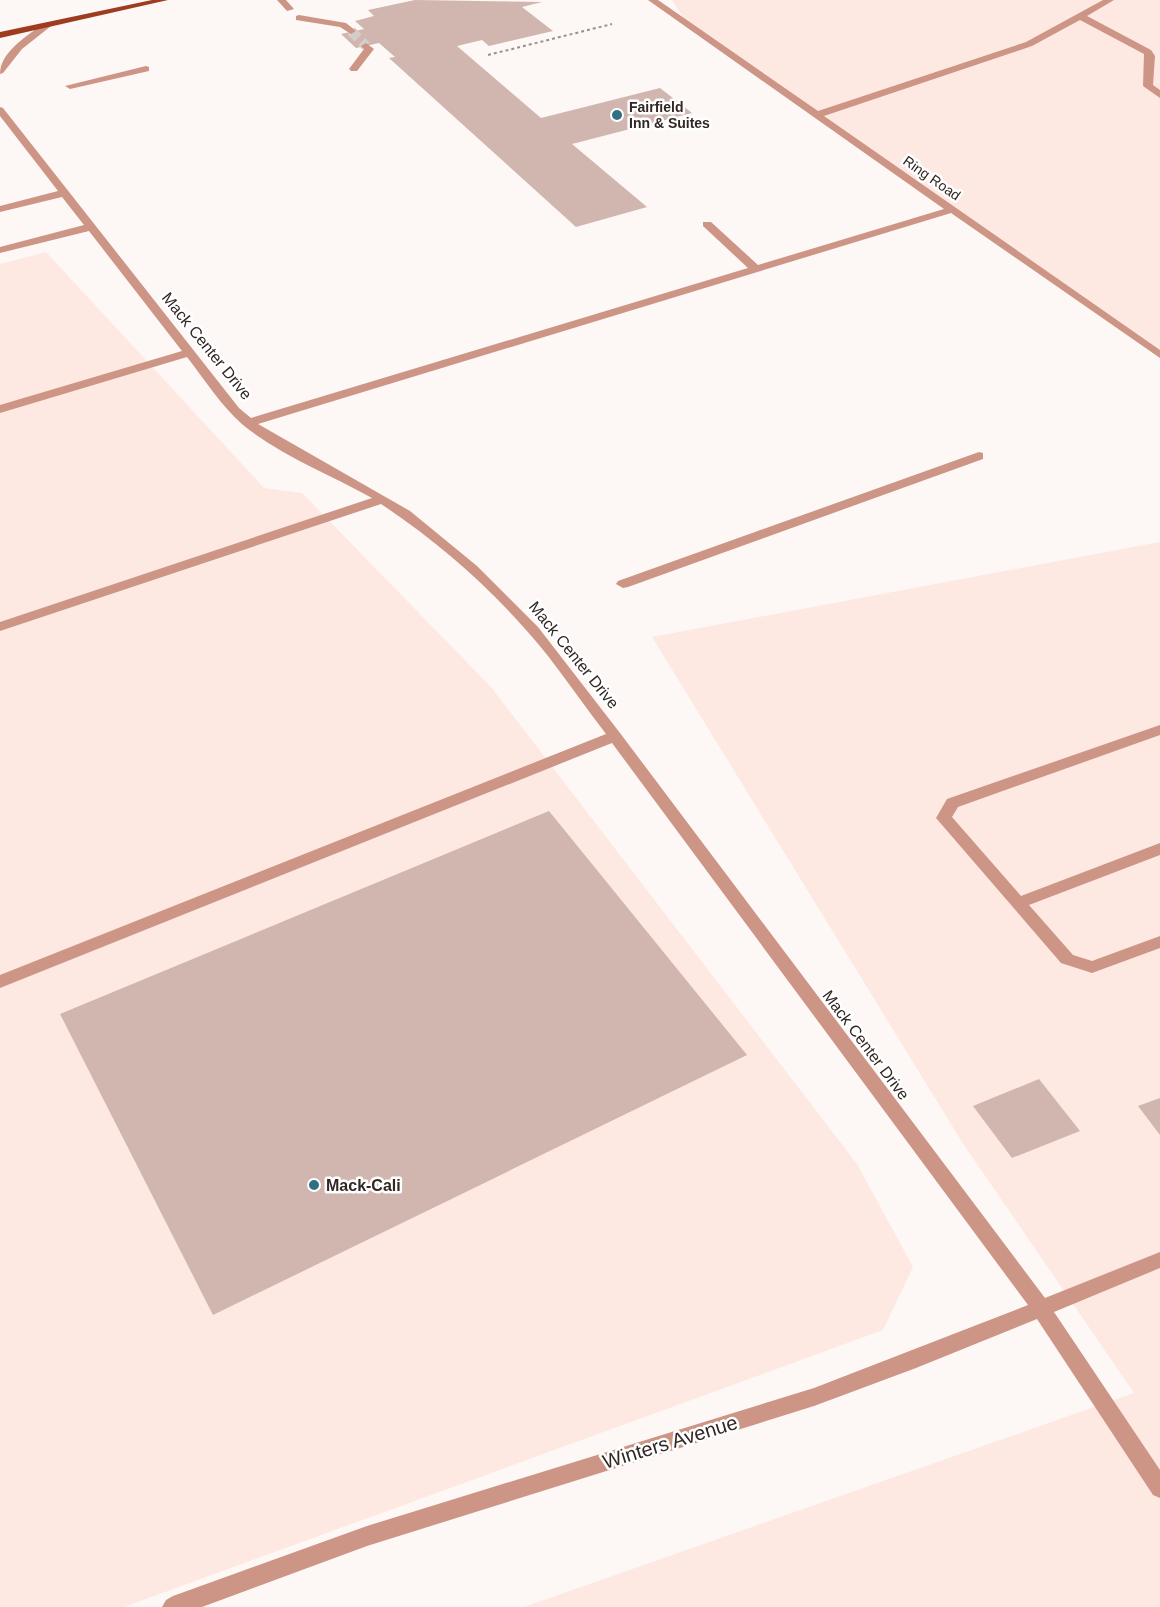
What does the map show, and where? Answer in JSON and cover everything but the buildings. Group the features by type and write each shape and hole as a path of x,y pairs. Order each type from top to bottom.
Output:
{"main road":[{"path":"0,36 164,0"}],"street":[{"path":"281,0 290,9"},
{"name":"Ring Road","path":"652,0 1160,355"},
{"path":"672,0 688,25"},
{"path":"816,115 1004,53 1049,34 1110,0"},
{"path":"1080,16 1148,52 1150,56 1149,86 1160,95"},
{"path":"299,18 333,22 344,25 351,31"},
{"path":"0,71 19,47 46,26"},
{"path":"354,69 369,49 366,46"},
{"path":"70,86 146,69"},
{"name":"Mack Center Drive","path":"0,110 219,394 248,423 383,499 456,553 517,612 552,652 1040,1307 1160,1488"},
{"path":"0,209 64,193"},
{"path":"248,423 951,210"},
{"path":"707,224 756,269"},
{"path":"0,250 90,227"},
{"path":"0,409 188,353"},
{"path":"623,584 979,456"},
{"path":"0,627 383,499"},
{"path":"1160,730 952,803 944,818 1067,960 1092,967 1160,942"},
{"path":"0,982 615,736"},
{"path":"1018,903 1160,849"},
{"name":"Winters Avenue","path":"176,1606 367,1536 814,1397 909,1362 1160,1260"}],"path":[{"path":"488,55 612,24"}],"shaded area":[{"path":"672,0 1160,0 1160,355 688,25"},
{"path":"46,252 264,488 302,493 491,687 857,1164 913,1267 883,1330 124,1607 0,1607 0,264"},
{"path":"1160,542 1160,1607 524,1607 1134,1393 962,1142 652,637"}],"tunnel":[{"path":"351,31 366,46"}],"place":[{"name":"Fairfield Inn & Suites","path":"617,115"},
{"name":"Mack-Cali","path":"314,1185"}]}
